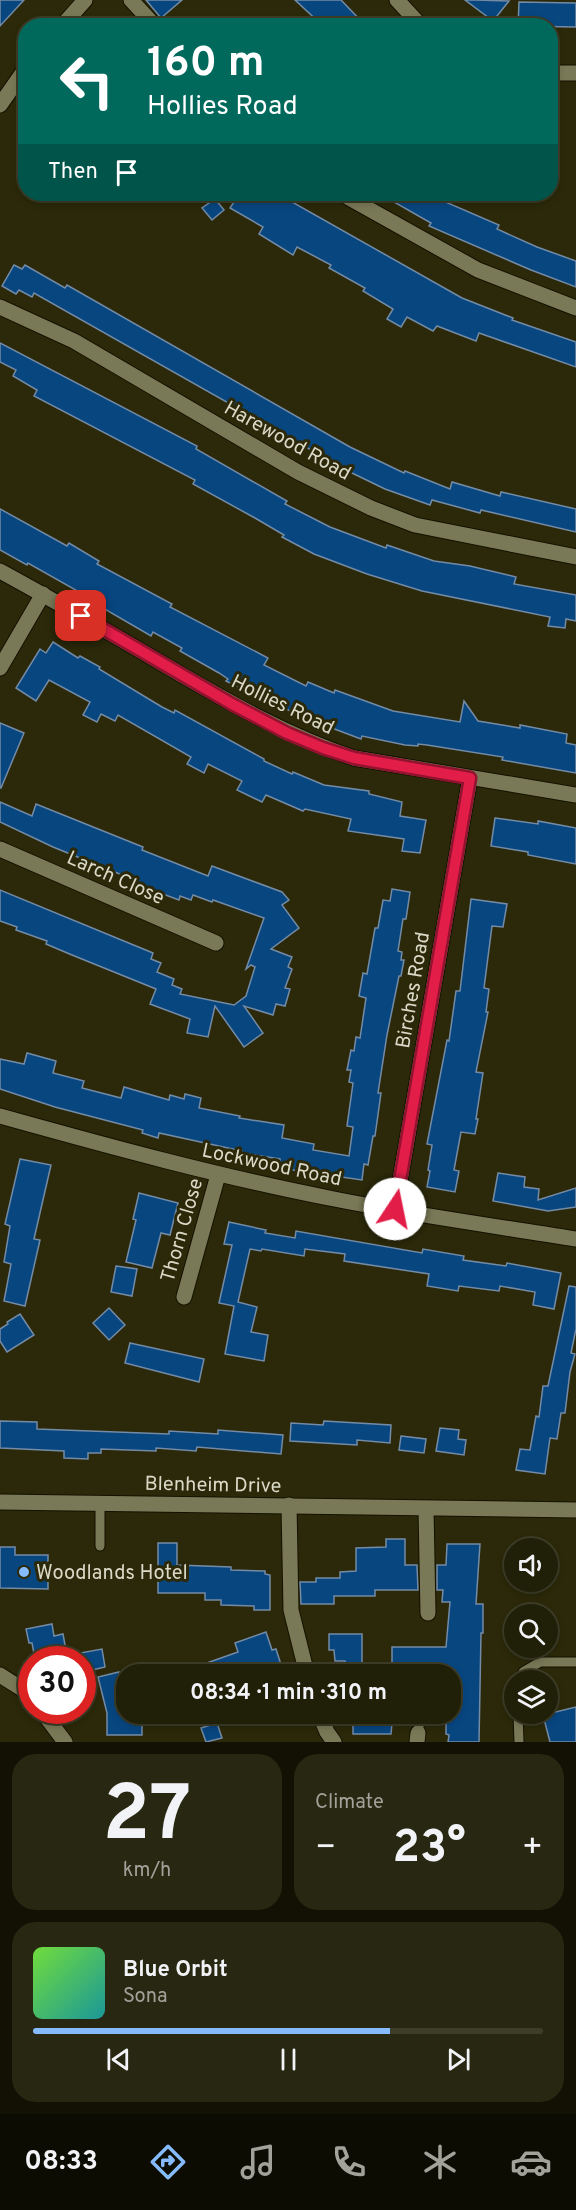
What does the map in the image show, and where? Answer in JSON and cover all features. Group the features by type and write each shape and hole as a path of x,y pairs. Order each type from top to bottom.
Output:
{"street":[{"path":"69,18 85,0"},
{"path":"131,0 148,18"},
{"path":"397,0 414,18"},
{"path":"558,73 576,73"},
{"path":"0,105 18,79"},
{"path":"355,201 478,270 576,308"},
{"name":"Harewood Road","path":"0,306 74,341 298,472 371,508 415,525 576,557"},
{"name":"Hollies Road","path":"0,571 287,733 354,758 576,795"},
{"path":"0,668 43,594"},
{"name":"Birches Road","path":"395,1209 470,778"},
{"name":"Larch Close","path":"0,849 216,943"},
{"name":"Lockwood Road","path":"0,1116 218,1175 335,1199 576,1239"},
{"name":"Thorn Close","path":"184,1297 218,1175"},
{"name":"Blenheim Drive","path":"0,1502 576,1510"},
{"path":"289,1505 289,1591 291,1610 304,1664"},
{"path":"426,1509 428,1613"},
{"path":"0,1675 18,1686"},
{"path":"52,1724 65,1742"},
{"path":"324,1724 334,1742"}],"lane":[{"path":"100,1503 100,1546"},
{"path":"526,1670 540,1662 576,1662"},
{"path":"518,1724 519,1742"}],"building":[{"path":"0,0 24,0 0,26"},
{"path":"146,0 182,0 161,18"},
{"path":"295,0 341,0 358,18 314,18"},
{"path":"465,0 509,1 495,18 489,18"},
{"path":"519,2 576,3 576,27 558,27 558,18 518,18"},
{"path":"212,201 217,201 224,210 212,220 202,208"},
{"path":"234,201 290,201 462,298 513,318 512,320 576,342 576,367 479,333 476,341 437,326 433,331 407,317 401,327 387,319 393,309 363,291 365,288 329,268 331,265 297,247 293,255 259,234 263,227 230,208"},
{"path":"392,201 443,201 499,225 497,229 576,261 576,287 429,226 431,223"},
{"path":"14,265 22,269 25,265 65,288 67,285 350,447 404,473 405,471 450,489 452,482 500,496 501,492 576,509 576,532 481,510 480,513 432,500 430,505 385,489 352,473 34,293 32,297 19,290 16,294 2,286"},
{"path":"0,343 197,446 196,449 287,501 285,504 330,527 386,548 387,545 434,561 470,566 516,577 514,584 576,595 576,621 566,619 565,628 548,626 550,617 422,591 314,554 193,484 195,480 34,396 37,390 13,376 16,370 0,362"},
{"path":"0,509 67,546 69,543 99,561 97,564 172,604 170,607 268,658 264,665 306,686 308,682 334,693 335,690 393,711 460,722 464,701 478,721 520,728 520,725 567,734 566,743 576,745 576,773 502,760 503,757 427,745 405,745 362,736 361,739 300,716 226,681 228,679 219,673 180,651 182,648 153,632 151,636 96,604 97,602 0,550"},
{"path":"53,642 78,658 80,656 100,667 99,669 162,707 174,713 175,710 264,761 292,774 293,772 324,785 369,791 369,794 402,802 400,816 426,820 420,853 402,851 404,839 348,831 351,819 305,809 303,811 266,795 262,802 237,790 242,781 208,764 204,773 187,764 191,757 118,715 115,721 101,714 97,722 83,715 90,702 49,680 36,701 16,688 40,649 46,653"},
{"path":"0,723 24,733 1,788 0,788"},
{"path":"0,802 32,816 36,804 208,876 212,866 282,892 289,900 282,905 299,928 271,949 292,957 288,967 292,969 285,988 290,989 285,1006 276,1004 273,1015 244,1006 263,1033 244,1047 215,1006 208,1037 187,1033 190,1019 150,1004 156,989 46,944 47,941 16,930 17,927 0,921 0,890 153,953 151,959 161,963 157,972 174,979 172,985 182,989 180,994 234,1005 246,996 255,967 251,965 246,969 264,918 193,895 191,900 180,896 179,900 136,884 137,881 53,847 0,822"},
{"path":"495,818 538,824 538,821 576,828 576,864 491,846"},
{"path":"392,889 410,892 398,951 402,952 401,960 404,960 387,1035 378,1093 381,1093 375,1136 373,1136 368,1165 364,1164 362,1180 279,1168 280,1159 241,1153 242,1151 159,1133 158,1138 142,1133 143,1130 55,1107 0,1089 0,1059 24,1064 27,1053 56,1061 53,1073 84,1081 82,1088 121,1098 124,1087 169,1100 170,1095 184,1099 185,1094 201,1098 199,1108 240,1116 239,1118 284,1125 282,1138 314,1144 313,1150 349,1156 353,1127 347,1126 353,1083 349,1082 351,1070 347,1070 356,1037 360,1038 366,998 359,996 363,973 367,974 375,928 378,928 383,900 390,901"},
{"path":"471,899 507,904 503,927 492,926 484,988 489,989 486,1012 488,1012 476,1072 483,1073 476,1119 478,1119 475,1134 461,1132 454,1170 459,1171 455,1192 427,1187 432,1145 427,1144 447,1040 449,1041 456,991 460,991"},
{"path":"20,1159 51,1165 34,1239 40,1240 25,1306 4,1301 11,1264 4,1262 10,1226 5,1224"},
{"path":"498,1173 525,1177 524,1187 539,1189 538,1200 576,1188 576,1207 548,1211 493,1201"},
{"path":"139,1193 178,1203 170,1235 161,1233 152,1268 126,1262 136,1220 133,1219"},
{"path":"229,1222 266,1230 265,1233 295,1238 296,1231 422,1253 423,1249 464,1256 463,1260 506,1266 507,1263 561,1273 554,1309 533,1305 535,1292 500,1286 499,1291 459,1286 458,1291 427,1286 429,1274 344,1261 345,1254 305,1249 304,1256 250,1249 238,1302 257,1307 251,1332 268,1335 264,1361 225,1354 234,1306 219,1303 232,1245 224,1244"},
{"path":"116,1266 137,1269 132,1296 111,1292"},
{"path":"569,1286 576,1287 576,1329 571,1353 575,1354 570,1372 565,1413 561,1413 557,1439 550,1438 545,1474 516,1470 520,1449 530,1450 536,1416 539,1417 543,1386 548,1386"},
{"path":"109,1308 125,1325 109,1340 93,1323"},
{"path":"20,1314 34,1335 7,1352 0,1341 0,1329"},
{"path":"130,1343 204,1359 199,1382 125,1363"},
{"path":"0,1421 37,1422 37,1429 169,1434 169,1431 218,1434 218,1430 283,1435 281,1454 197,1447 196,1451 156,1448 156,1451 101,1449 101,1453 88,1453 88,1459 64,1458 64,1451 0,1448"},
{"path":"324,1421 391,1425 390,1443 357,1440 357,1445 290,1441 291,1423 323,1425"},
{"path":"440,1428 459,1430 458,1439 466,1440 464,1455 436,1451"},
{"path":"401,1436 426,1439 424,1453 399,1450"},
{"path":"386,1539 405,1539 405,1565 417,1565 418,1590 375,1590 375,1596 334,1596 334,1604 301,1604 300,1582 316,1582 316,1578 340,1578 340,1572 356,1571 356,1548 386,1547"},
{"path":"158,1543 177,1543 177,1565 265,1571 265,1574 270,1575 270,1610 254,1610 254,1606 221,1605 221,1600 205,1600 205,1593 158,1593"},
{"path":"447,1544 480,1544 476,1604 483,1604 479,1742 448,1742 449,1735 446,1734 446,1724 461,1724 461,1664 392,1664 392,1647 446,1647 450,1602 442,1602 443,1590 437,1590 437,1565 446,1565"},
{"name":"Woodlands Hotel","path":"0,1547 15,1547 15,1555 48,1555 48,1589 0,1588"},
{"path":"52,1624 54,1636 63,1634 65,1646 33,1646 32,1643 29,1643 26,1629"},
{"path":"266,1632 272,1650 276,1649 281,1664 204,1664 238,1652 235,1643"},
{"path":"329,1634 362,1634 362,1664 345,1664 345,1661 335,1661 334,1650 329,1650"},
{"path":"102,1649 105,1667 96,1669 96,1650"},
{"path":"116,1673 116,1724 142,1724 142,1735 107,1735 107,1713 98,1677"},
{"path":"576,1707 576,1742 550,1742 545,1724 558,1724 558,1711"},
{"path":"217,1724 222,1738 206,1742 201,1728"},
{"path":"353,1724 392,1724 391,1734 353,1734"}],"place":[{"name":"Woodlands Hotel","path":"24,1572"}],"route":[{"path":"81,616 232,704 287,733 323,748 354,758 470,778 395,1209"}]}
